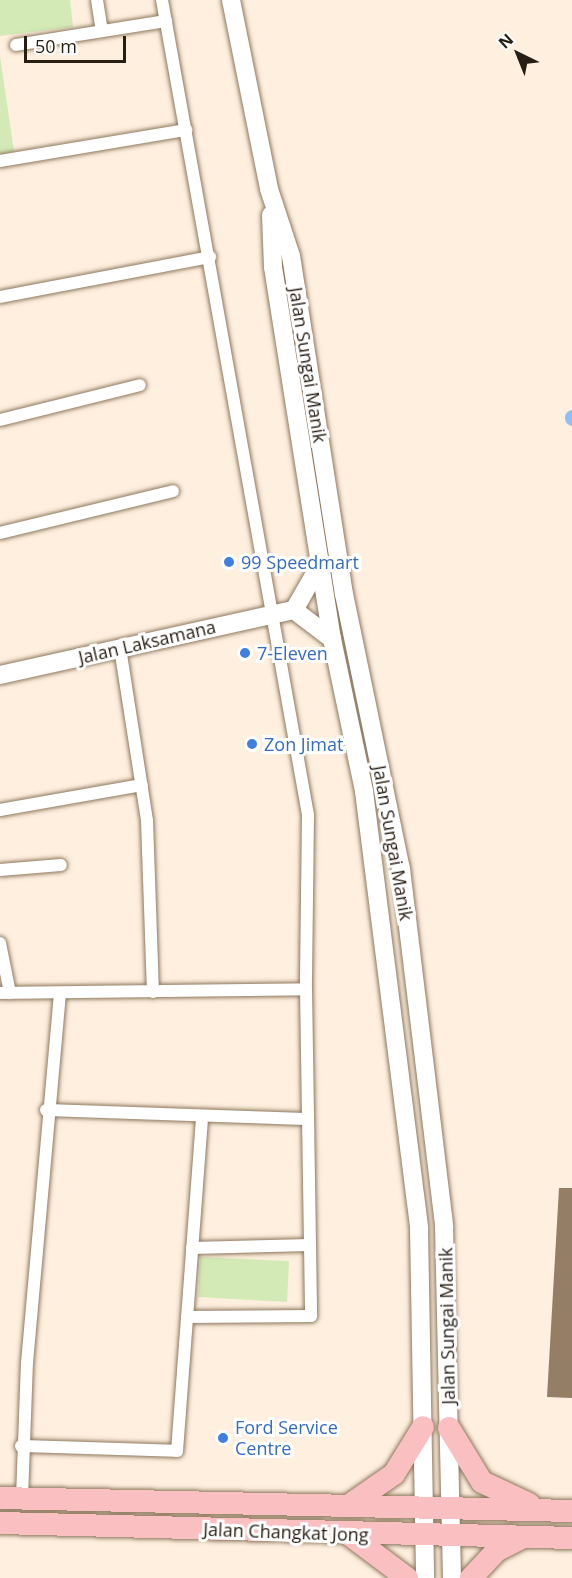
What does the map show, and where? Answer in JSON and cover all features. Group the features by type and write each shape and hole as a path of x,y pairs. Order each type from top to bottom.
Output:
{"highway":[{"path":"346,1507 394,1474 423,1427"},
{"path":"449,1428 482,1482 543,1510"},
{"name":"Jalan Changkat Jong","path":"11,1498 346,1507 452,1506 572,1511"},
{"name":"Jalan Changkat Jong","path":"0,1523 348,1535 572,1538"},
{"path":"348,1535 375,1549 407,1578"},
{"path":"471,1578 496,1551 524,1537"}],"main road":[{"name":"Jalan Sungai Manik","path":"231,0 269,189 291,256 344,594 401,868 444,1226 452,1578"},
{"name":"Jalan Sungai Manik","path":"269,189 273,267 332,639 364,791 419,1227 425,1578"},
{"path":"321,563 294,610 332,639"},
{"name":"Jalan Laksamana","path":"0,675 294,610"}],"street":[{"path":"97,0 102,32"},
{"path":"162,0 210,257 312,844 306,989 306,1119 311,1316 187,1317"},
{"path":"16,45 166,21"},
{"path":"0,161 186,130"},
{"path":"0,297 210,257"},
{"path":"0,420 140,385"},
{"path":"0,533 173,491"},
{"path":"120,648 142,785 153,992"},
{"path":"0,810 142,785"},
{"path":"0,870 61,865"},
{"path":"0,943 5,993 306,989"},
{"path":"11,1498 21,1446 46,1110 60,994"},
{"path":"46,1110 306,1119"},
{"path":"21,1446 177,1451 202,1117"},
{"path":"192,1248 309,1245"}],"green space":[{"path":"0,0 70,0 73,27 0,36"},
{"path":"0,56 14,152 0,154"},
{"path":"200,1257 289,1261 287,1302 198,1297"}],"building":[{"path":"559,1188 572,1188 572,1398 547,1397"}],"place":[{"name":"99 Speedmart","path":"229,562"},
{"name":"7-Eleven","path":"245,653"},
{"name":"Zon Jimat","path":"252,744"},
{"name":"Ford Service Centre","path":"223,1438"}]}
